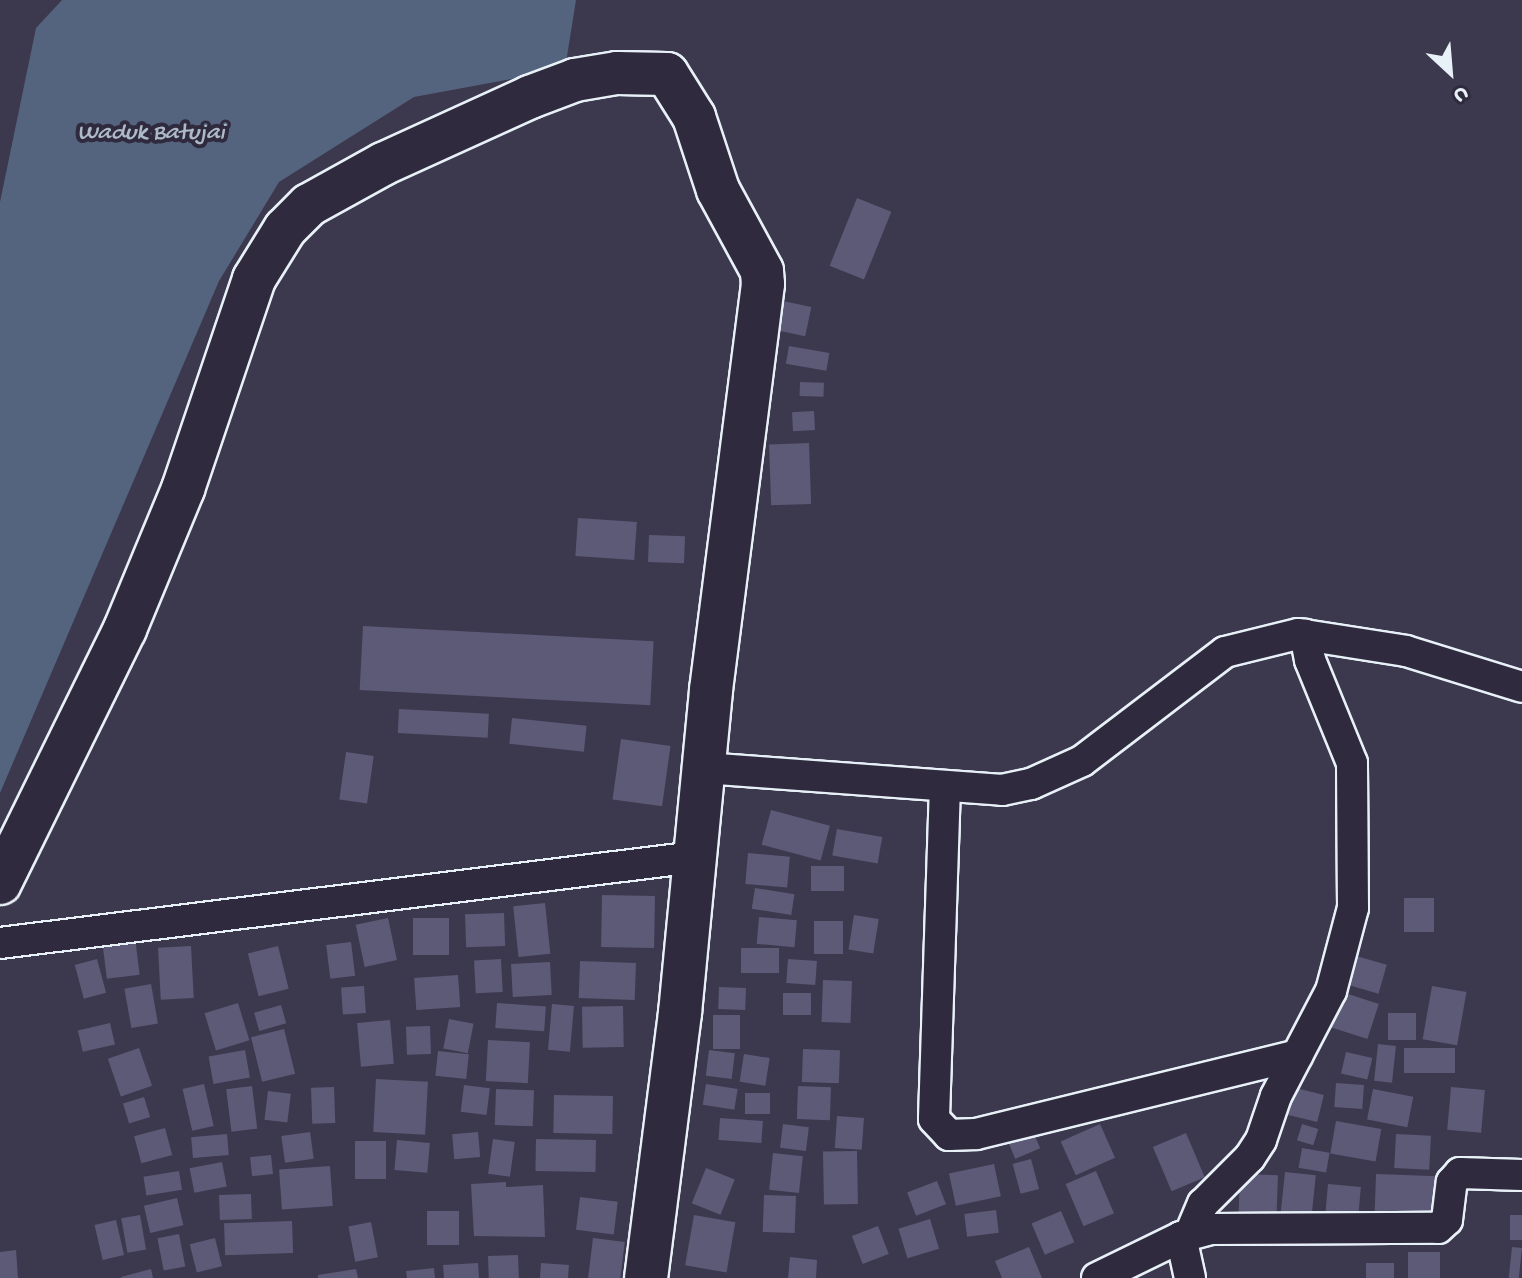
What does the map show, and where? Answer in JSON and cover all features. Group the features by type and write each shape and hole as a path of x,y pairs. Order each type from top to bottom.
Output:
{"street":[{"path":"0,883 125,629 188,476 254,279 285,229 309,205 425,144 575,80 617,73 662,73 670,78 700,131 723,201 762,271 646,1278"},
{"path":"1190,1278 1186,1235 1203,1204 1256,1149 1297,1055 1331,991 1353,908 1356,807 1352,763 1310,660 1305,634"},
{"path":"704,768 1002,790 1046,780 1082,761 1225,652 1273,636 1305,634 1406,651 1522,687"},
{"path":"945,786 934,1119 949,1135 976,1134 1297,1055"},
{"path":"0,943 695,857"},
{"path":"1097,1278 1186,1235 1226,1228 1436,1228 1447,1220 1452,1182 1460,1173 1522,1175"}],"water":[{"name":"Waduk Batujai","path":"62,0 576,0 565,69 414,97 279,182 219,281 0,793 0,202 36,28"}],"building":[{"path":"857,198 891,212 864,280 830,266"},
{"path":"783,301 811,307 805,336 777,330"},
{"path":"789,346 829,353 826,371 786,364"},
{"path":"800,382 824,383 823,397 800,396"},
{"path":"814,411 815,430 793,431 792,412"},
{"path":"809,443 811,504 771,505 769,444"},
{"path":"578,518 637,522 634,560 575,556"},
{"path":"649,535 685,536 684,563 648,562"},
{"path":"363,626 654,641 650,705 360,690"},
{"path":"399,709 489,714 488,738 398,733"},
{"path":"512,718 587,726 584,752 509,744"},
{"path":"621,739 671,746 662,806 613,799"},
{"path":"346,752 374,756 367,803 339,800"},
{"path":"771,810 830,826 821,861 762,845"},
{"path":"837,829 882,837 878,864 832,856"},
{"path":"748,853 790,857 787,888 745,884"},
{"path":"811,866 844,866 844,891 811,891"},
{"path":"755,888 795,894 791,915 752,909"},
{"path":"602,895 655,896 654,948 601,947"},
{"path":"1404,898 1434,898 1434,932 1404,932"},
{"path":"545,903 550,954 519,957 513,906"},
{"path":"504,913 505,946 466,947 465,914"},
{"path":"854,915 879,919 873,953 849,950"},
{"path":"759,917 797,920 795,947 757,944"},
{"path":"388,918 397,960 365,967 356,925"},
{"path":"413,918 449,918 449,955 413,955"},
{"path":"814,921 843,921 843,954 814,954"},
{"path":"135,937 140,975 107,979 102,941"},
{"path":"351,942 355,976 330,979 326,945"},
{"path":"191,946 194,998 161,1000 158,948"},
{"path":"278,946 289,989 259,996 248,953"},
{"path":"741,948 779,948 779,973 741,973"},
{"path":"1356,956 1387,965 1378,994 1348,985"},
{"path":"97,959 106,993 84,999 75,965"},
{"path":"501,959 503,992 476,993 474,960"},
{"path":"788,959 817,961 815,985 786,983"},
{"path":"580,961 636,963 635,1000 579,998"},
{"path":"550,962 552,995 513,997 511,964"},
{"path":"458,975 460,1007 416,1010 414,978"},
{"path":"823,980 852,981 851,1023 822,1022"},
{"path":"151,984 158,1023 131,1028 124,989"},
{"path":"364,986 366,1013 343,1015 341,988"},
{"path":"1432,986 1466,992 1457,1045 1423,1039"},
{"path":"719,987 746,988 745,1010 718,1009"},
{"path":"1336,990 1379,1004 1367,1039 1325,1025"},
{"path":"783,993 811,993 811,1015 783,1015"},
{"path":"238,1003 249,1040 216,1051 205,1013"},
{"path":"497,1003 546,1006 544,1031 495,1028"},
{"path":"552,1004 574,1006 570,1052 548,1050"},
{"path":"281,1005 286,1023 259,1031 254,1013"},
{"path":"623,1006 624,1047 583,1048 582,1007"},
{"path":"1388,1013 1416,1013 1416,1040 1388,1040"},
{"path":"713,1015 740,1015 740,1049 713,1049"},
{"path":"449,1019 474,1024 468,1053 443,1048"},
{"path":"390,1020 394,1064 361,1067 357,1023"},
{"path":"110,1023 115,1044 83,1052 78,1030"},
{"path":"430,1026 431,1054 407,1055 406,1027"},
{"path":"284,1029 295,1074 262,1082 251,1037"},
{"path":"488,1040 530,1042 528,1083 486,1081"},
{"path":"1378,1044 1396,1046 1392,1083 1374,1081"},
{"path":"139,1048 152,1086 121,1097 108,1059"},
{"path":"1404,1048 1455,1048 1455,1073 1404,1073"},
{"path":"803,1049 840,1050 839,1083 802,1082"},
{"path":"245,1050 250,1078 213,1084 209,1056"},
{"path":"709,1050 735,1053 732,1079 706,1076"},
{"path":"438,1051 469,1054 466,1079 435,1076"},
{"path":"1346,1052 1372,1058 1367,1080 1341,1073"},
{"path":"744,1054 770,1058 765,1086 740,1082"},
{"path":"376,1079 428,1082 425,1135 373,1132"},
{"path":"1336,1083 1364,1085 1362,1109 1334,1107"},
{"path":"204,1084 214,1126 192,1131 183,1089"},
{"path":"706,1084 738,1089 734,1110 703,1105"},
{"path":"464,1085 490,1088 487,1115 461,1112"},
{"path":"252,1086 257,1129 231,1132 226,1089"},
{"path":"798,1086 831,1087 830,1120 797,1119"},
{"path":"1288,1086 1324,1095 1317,1122 1281,1113"},
{"path":"334,1087 335,1123 312,1124 311,1088"},
{"path":"1451,1087 1485,1090 1481,1133 1447,1130"},
{"path":"496,1089 534,1090 533,1126 495,1125"},
{"path":"1373,1089 1413,1097 1407,1127 1367,1119"},
{"path":"268,1091 291,1094 287,1123 264,1120"},
{"path":"745,1093 770,1093 770,1114 745,1114"},
{"path":"554,1095 613,1096 612,1134 553,1133"},
{"path":"144,1097 150,1117 129,1124 123,1103"},
{"path":"837,1116 864,1118 862,1150 835,1148"},
{"path":"720,1118 763,1121 761,1143 718,1140"},
{"path":"1336,1121 1381,1129 1376,1161 1330,1153"},
{"path":"783,1124 809,1127 806,1151 780,1148"},
{"path":"1100,1124 1115,1158 1076,1175 1061,1141"},
{"path":"1302,1124 1318,1129 1313,1145 1297,1140"},
{"path":"165,1128 172,1155 141,1163 134,1136"},
{"path":"1032,1129 1040,1148 1015,1159 1007,1140"},
{"path":"310,1132 314,1159 285,1163 281,1136"},
{"path":"478,1132 480,1157 454,1159 452,1134"},
{"path":"1186,1133 1205,1177 1172,1191 1153,1147"},
{"path":"227,1134 229,1155 193,1158 191,1137"},
{"path":"1396,1134 1431,1136 1429,1170 1394,1168"},
{"path":"493,1139 515,1142 510,1177 488,1174"},
{"path":"536,1139 596,1140 595,1172 535,1171"},
{"path":"397,1140 430,1143 427,1173 394,1170"},
{"path":"355,1141 386,1141 386,1179 355,1179"},
{"path":"1302,1148 1330,1153 1326,1173 1299,1168"},
{"path":"857,1151 858,1204 824,1205 823,1152"},
{"path":"773,1153 803,1156 799,1193 769,1190"},
{"path":"271,1155 273,1174 252,1176 250,1157"},
{"path":"1031,1159 1039,1189 1021,1194 1013,1164"},
{"path":"222,1162 227,1187 194,1193 190,1168"},
{"path":"994,1164 1001,1196 956,1206 949,1174"},
{"path":"330,1166 333,1206 282,1209 279,1170"},
{"path":"706,1168 735,1180 721,1215 692,1203"},
{"path":"179,1171 182,1190 146,1195 143,1177"},
{"path":"1096,1171 1114,1213 1084,1226 1066,1184"},
{"path":"1285,1172 1316,1175 1311,1223 1280,1220"},
{"path":"1240,1174 1278,1175 1276,1221 1238,1220"},
{"path":"1376,1174 1438,1176 1436,1223 1374,1221"},
{"path":"937,1181 946,1204 916,1216 907,1192"},
{"path":"506,1182 506,1187 543,1185 545,1237 474,1236 471,1184"},
{"path":"1328,1184 1361,1187 1358,1221 1325,1218"},
{"path":"251,1194 252,1219 220,1220 219,1195"},
{"path":"764,1195 796,1196 795,1233 763,1232"},
{"path":"580,1197 618,1202 614,1234 576,1230"},
{"path":"177,1198 183,1225 150,1233 144,1206"},
{"path":"996,1210 999,1233 967,1237 964,1214"},
{"path":"427,1211 459,1211 459,1245 427,1245"},
{"path":"1061,1211 1074,1242 1045,1255 1032,1224"},
{"path":"140,1215 146,1249 127,1253 121,1218"},
{"path":"694,1215 735,1222 727,1273 685,1265"},
{"path":"1510,1215 1522,1215 1522,1240 1510,1240"},
{"path":"930,1219 939,1249 908,1258 898,1229"},
{"path":"116,1220 124,1255 103,1260 95,1225"},
{"path":"292,1221 293,1253 225,1255 224,1223"},
{"path":"371,1222 378,1257 355,1262 348,1226"},
{"path":"878,1226 889,1254 863,1264 852,1236"},
{"path":"179,1234 185,1266 164,1271 157,1238"},
{"path":"215,1238 222,1266 197,1272 190,1244"},
{"path":"593,1238 625,1242 620,1278 588,1278"},
{"path":"1029,1247 1042,1278 1002,1278 995,1261"},
{"path":"1512,1247 1522,1248 1519,1278 1509,1278"},
{"path":"16,1250 18,1278 0,1278 0,1252"},
{"path":"1408,1252 1440,1252 1440,1278 1408,1278"},
{"path":"518,1255 519,1278 489,1278 488,1256"},
{"path":"790,1257 817,1260 816,1278 788,1278"},
{"path":"478,1263 479,1278 444,1278 443,1265"},
{"path":"541,1263 569,1265 568,1278 540,1278"},
{"path":"1366,1263 1394,1263 1394,1278 1366,1278"},
{"path":"434,1268 435,1278 407,1278 406,1271"},
{"path":"151,1269 153,1278 121,1278 121,1277"},
{"path":"356,1269 358,1278 318,1278 318,1275"}]}
